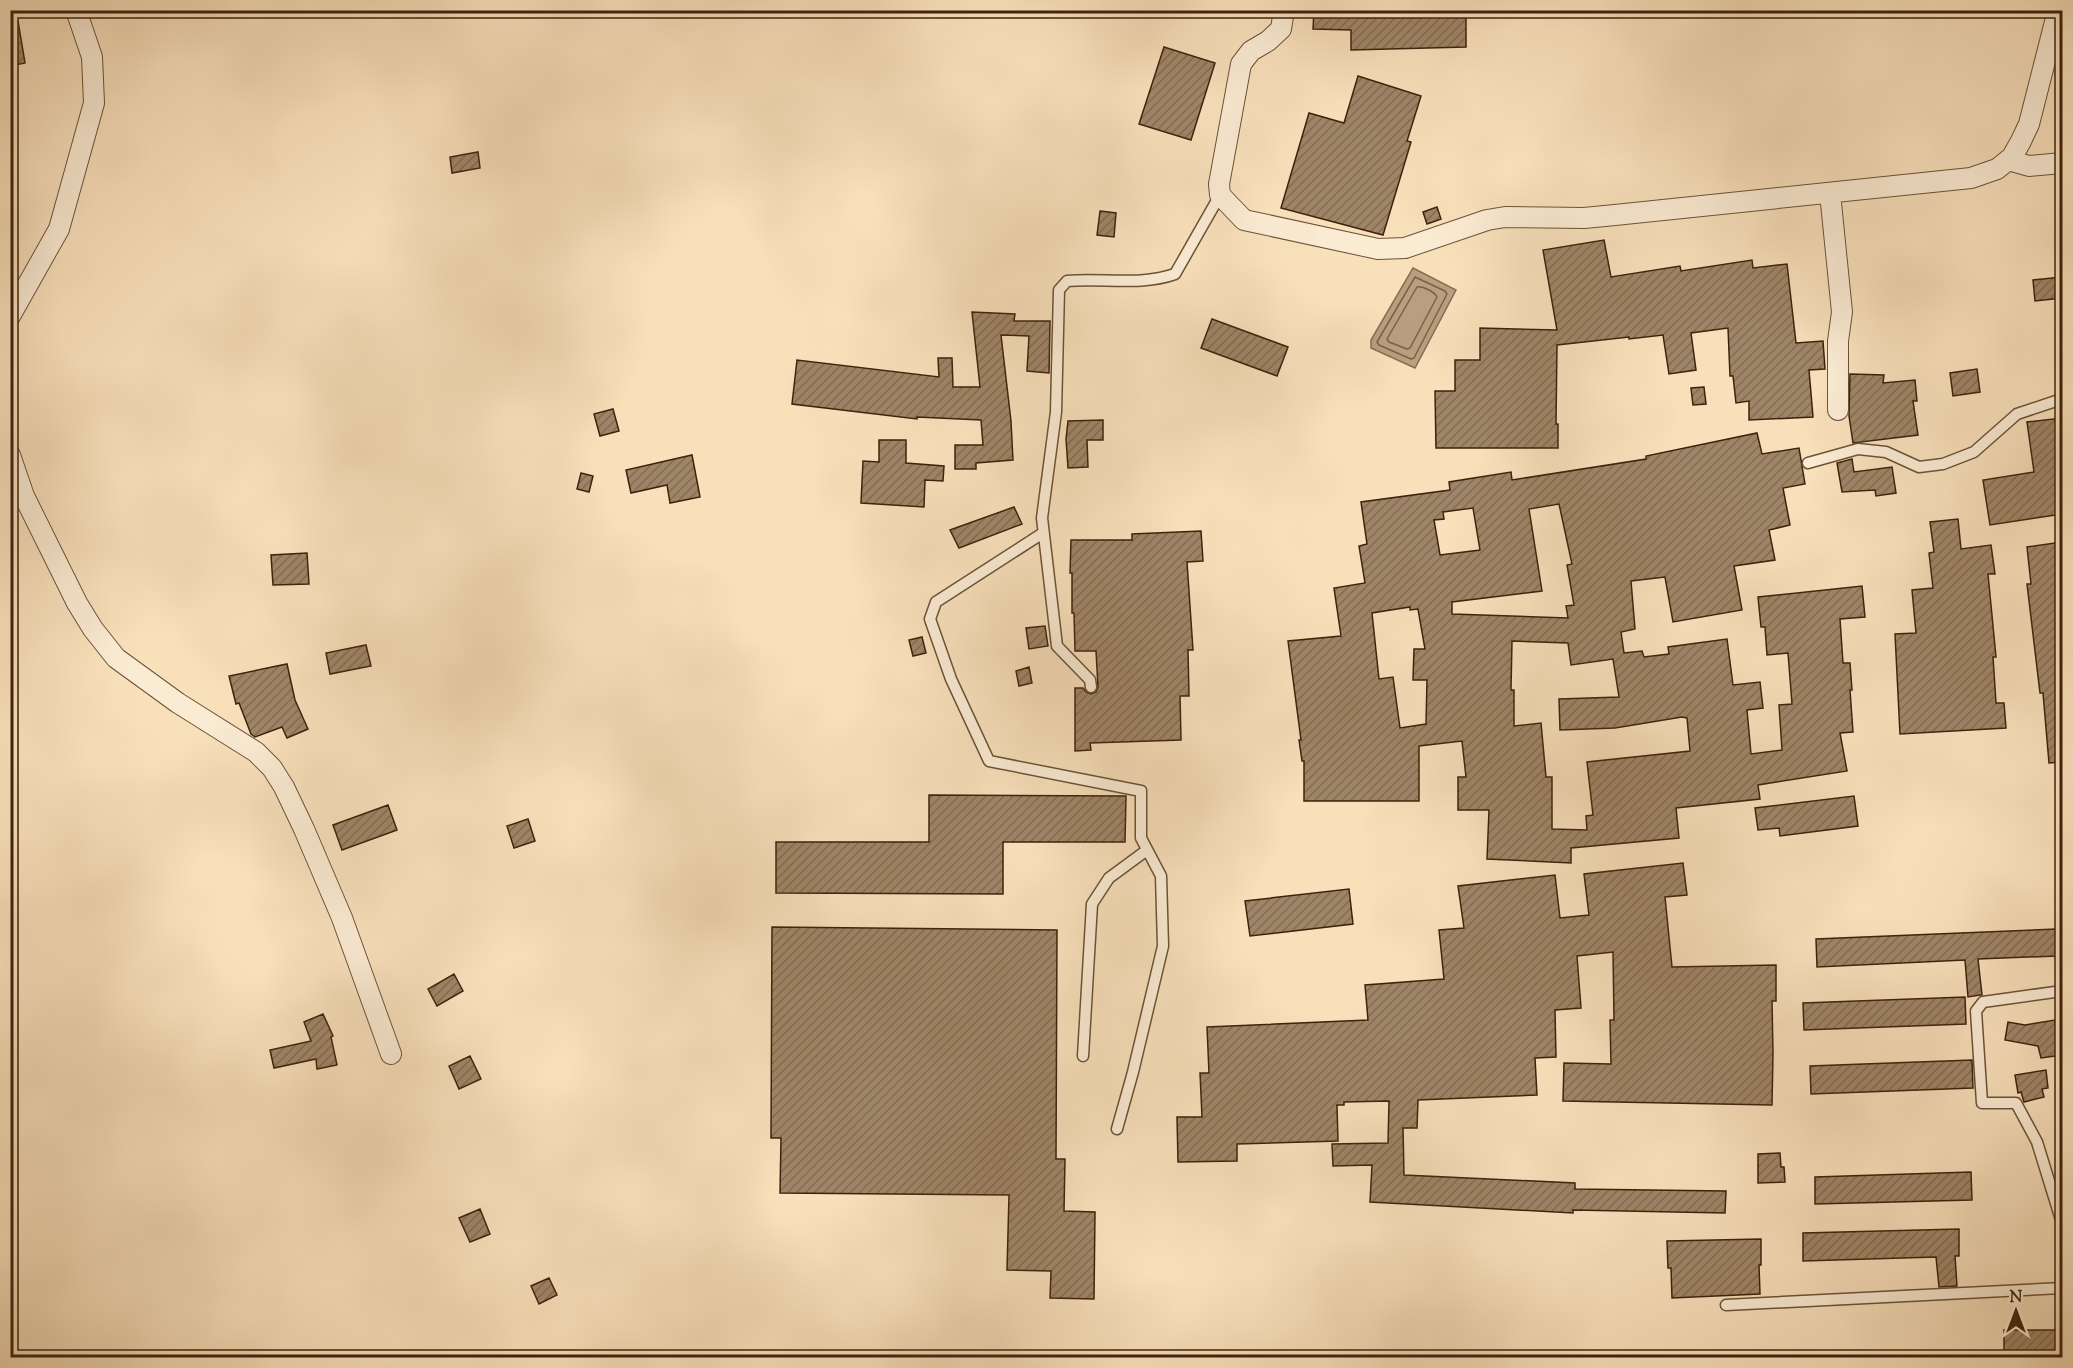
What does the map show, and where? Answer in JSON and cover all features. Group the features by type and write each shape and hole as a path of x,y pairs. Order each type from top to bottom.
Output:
{"street":[{"path":"10,316 59,229 94,103 92,57 76,10"},
{"path":"1284,10 1281,29 1268,41 1251,51 1242,63 1219,183 1220,195 1244,220 1378,249 1405,248 1465,226 1505,218 1595,217 1971,178 1997,169 2016,149 2029,124 2058,10"},
{"path":"2008,160 2029,166 2062,164"},
{"path":"1830,193 1842,312 1838,341 1838,410"},
{"path":"10,456 24,496 77,603 93,629 116,658 178,703 256,752 272,768 284,787 304,829 342,918 391,1054"}],"lane":[{"path":"1091,687 1090,680 1057,646 1043,533 1042,518 1056,412 1059,290 1067,280 1158,280 1175,274 1220,195"},
{"path":"1808,463 1858,449 1886,452 1919,467 1943,464 1974,452 2017,414 2062,399"},
{"path":"1043,533 936,602 930,619 951,679 989,761 1141,791 1141,838 1161,876 1163,946 1117,1129"},
{"path":"1083,1056 1092,904 1109,878 1147,850"},
{"path":"2062,991 1983,1002 1976,1011 1982,1103 2016,1103 2037,1142 2062,1223"},
{"path":"1726,1305 2062,1288"}],"water":[{"path":"1413,268 1456,290 1415,368 1371,348 1371,340"}],"building":[{"path":"1314,10 1466,10 1466,47 1351,50 1351,30 1313,29"},
{"path":"18,21 25,63 10,66 10,22"},
{"path":"1164,47 1215,63 1191,140 1139,124"},
{"path":"1358,76 1421,96 1407,141 1411,142 1383,235 1281,208 1309,113 1344,123"},
{"path":"478,152 480,168 452,173 450,157"},
{"path":"1437,207 1441,219 1427,224 1423,212"},
{"path":"1100,211 1116,213 1114,237 1097,235"},
{"path":"1604,240 1611,277 1680,266 1681,271 1752,260 1753,268 1787,264 1796,343 1823,341 1825,369 1809,370 1813,417 1749,420 1749,401 1736,403 1733,376 1730,376 1728,328 1691,333 1696,370 1669,374 1663,335 1557,345 1558,448 1436,448 1435,391 1455,391 1455,360 1480,360 1480,328 1557,330 1543,250"},
{"path":"2062,277 2062,298 2035,301 2033,280"},
{"path":"972,312 1015,314 1014,321 1050,321 1049,373 1027,371 1029,336 1001,335 1013,460 976,463 976,469 955,469 955,445 983,445 981,420 917,417 917,419 792,404 797,360 939,377 938,358 952,358 953,387 980,387"},
{"path":"1212,319 1288,347 1277,376 1201,348"},
{"path":"1977,369 1980,392 1953,396 1950,373"},
{"path":"1850,374 1884,375 1883,383 1915,380 1917,401 1913,401 1918,435 1853,443 1849,416"},
{"path":"1704,387 1706,404 1693,405 1691,388"},
{"path":"613,409 619,431 600,436 594,414"},
{"path":"2062,418 2062,514 1990,525 1983,480 2034,472 2027,422"},
{"path":"1103,420 1103,440 1087,440 1088,467 1068,468 1066,439 1068,421"},
{"path":"1757,433 1762,454 1799,448 1805,484 1783,488 1790,525 1769,530 1775,560 1734,566 1742,610 1673,622 1665,577 1631,581 1635,629 1621,632 1624,653 1642,651 1644,657 1669,654 1668,647 1727,639 1733,685 1760,682 1763,708 1747,710 1751,754 1782,750 1779,705 1792,704 1788,653 1767,655 1765,627 1761,627 1758,597 1862,586 1865,617 1840,619 1843,663 1850,663 1852,690 1850,690 1853,732 1840,733 1847,771 1758,785 1760,799 1676,808 1679,838 1571,848 1571,863 1487,859 1489,810 1458,810 1458,777 1466,777 1462,741 1419,746 1419,801 1304,801 1304,761 1302,761 1299,740 1301,740 1288,641 1341,636 1334,588 1365,583 1359,546 1367,544 1361,502 1450,490 1449,482 1511,472 1512,480 1646,459 1646,456","holes":["1559,504 1572,564 1567,565 1574,605 1566,606 1568,618 1452,614 1452,602 1542,591 1529,509","1473,508 1480,550 1440,555 1434,520 1444,519 1443,512","1410,607 1410,610 1418,609 1425,649 1414,649 1413,680 1427,680 1426,724 1400,728 1393,677 1379,679 1372,613","1512,641 1568,643 1571,665 1613,659 1619,697 1559,699 1560,730 1615,728 1682,717 1687,718 1690,751 1587,762 1593,815 1586,816 1587,830 1552,829 1552,777 1546,777 1541,723 1514,726 1514,690 1511,690"]},
{"path":"879,440 906,440 906,463 944,466 943,481 925,480 924,507 861,503 863,461 879,462"},
{"path":"692,455 700,497 670,503 667,485 631,493 626,470"},
{"path":"1852,459 1854,472 1892,467 1896,493 1876,496 1875,490 1842,492 1837,463"},
{"path":"581,473 593,476 589,492 577,489"},
{"path":"1014,507 1022,524 959,548 950,530"},
{"path":"1958,519 1961,549 1991,545 1995,574 1988,574 1996,657 1993,657 1996,703 2004,703 2006,728 1900,734 1895,634 1916,633 1912,590 1933,588 1929,553 1934,552 1930,522"},
{"path":"1201,531 1203,561 1187,562 1193,650 1188,650 1189,696 1180,696 1181,740 1090,743 1091,750 1075,751 1075,688 1083,688 1091,694 1096,692 1098,687 1096,651 1075,651 1072,573 1070,573 1071,540 1132,540 1132,534"},
{"path":"2062,542 2062,762 2049,763 2043,693 2040,693 2027,584 2031,584 2027,547"},
{"path":"307,553 309,584 273,585 271,555"},
{"path":"1045,626 1048,646 1029,649 1026,628"},
{"path":"922,637 926,653 913,656 909,640"},
{"path":"366,645 371,666 330,674 326,653"},
{"path":"287,664 295,700 308,729 287,738 282,727 255,737 251,734 239,703 236,704 229,676"},
{"path":"1029,667 1032,683 1019,686 1016,671"},
{"path":"929,795 1126,796 1125,842 1003,842 1003,894 776,893 776,842 929,842"},
{"path":"1854,796 1858,826 1780,836 1779,828 1758,830 1755,808"},
{"path":"388,805 397,830 342,850 333,825"},
{"path":"528,819 535,841 514,848 507,826"},
{"path":"1683,863 1687,895 1665,897 1672,967 1776,965 1776,1001 1772,1001 1772,1105 1563,1101 1564,1063 1611,1064 1610,1020 1614,1020 1613,952 1577,956 1581,1008 1555,1010 1556,1057 1535,1058 1537,1095 1418,1100 1417,1128 1403,1128 1404,1175 1575,1183 1575,1189 1726,1191 1725,1213 1573,1210 1573,1213 1370,1202 1372,1165 1333,1166 1332,1144 1388,1143 1389,1101 1344,1102 1344,1105 1337,1105 1338,1141 1237,1144 1237,1161 1178,1162 1177,1117 1202,1117 1200,1073 1209,1073 1207,1027 1368,1020 1365,985 1444,979 1439,930 1464,928 1458,886 1555,875 1560,918 1589,915 1584,874"},
{"path":"1349,889 1353,924 1250,936 1245,901"},
{"path":"772,927 1057,930 1056,1159 1065,1159 1064,1211 1095,1212 1094,1299 1050,1298 1051,1271 1007,1270 1009,1195 780,1193 781,1138 771,1138"},
{"path":"2056,929 2057,956 1978,959 1982,995 1968,997 1965,960 1817,967 1816,939"},
{"path":"454,974 463,991 437,1006 428,989"},
{"path":"1965,997 1966,1024 1804,1030 1803,1003"},
{"path":"323,1014 333,1036 331,1037 337,1065 317,1069 316,1059 274,1068 270,1050 311,1041 304,1022"},
{"path":"2055,1020 2059,1038 2062,1037 2062,1055 2041,1058 2038,1046 2005,1040 2008,1022 2025,1025"},
{"path":"470,1056 481,1079 459,1089 449,1066"},
{"path":"1972,1060 1973,1088 1811,1094 1810,1066"},
{"path":"2046,1070 2048,1088 2042,1089 2044,1097 2024,1102 2021,1092 2018,1093 2015,1075"},
{"path":"1780,1153 1785,1182 1758,1183 1758,1154"},
{"path":"1971,1172 1972,1200 1815,1204 1815,1177"},
{"path":"480,1209 490,1234 470,1242 459,1218"},
{"path":"1959,1229 1959,1256 1955,1256 1957,1286 1939,1287 1936,1257 1803,1261 1803,1233"},
{"path":"1761,1239 1760,1294 1672,1298 1667,1241"},
{"path":"549,1278 557,1295 539,1304 531,1286"},
{"path":"2004,1330 2062,1330 2062,1357 2004,1357"}]}
